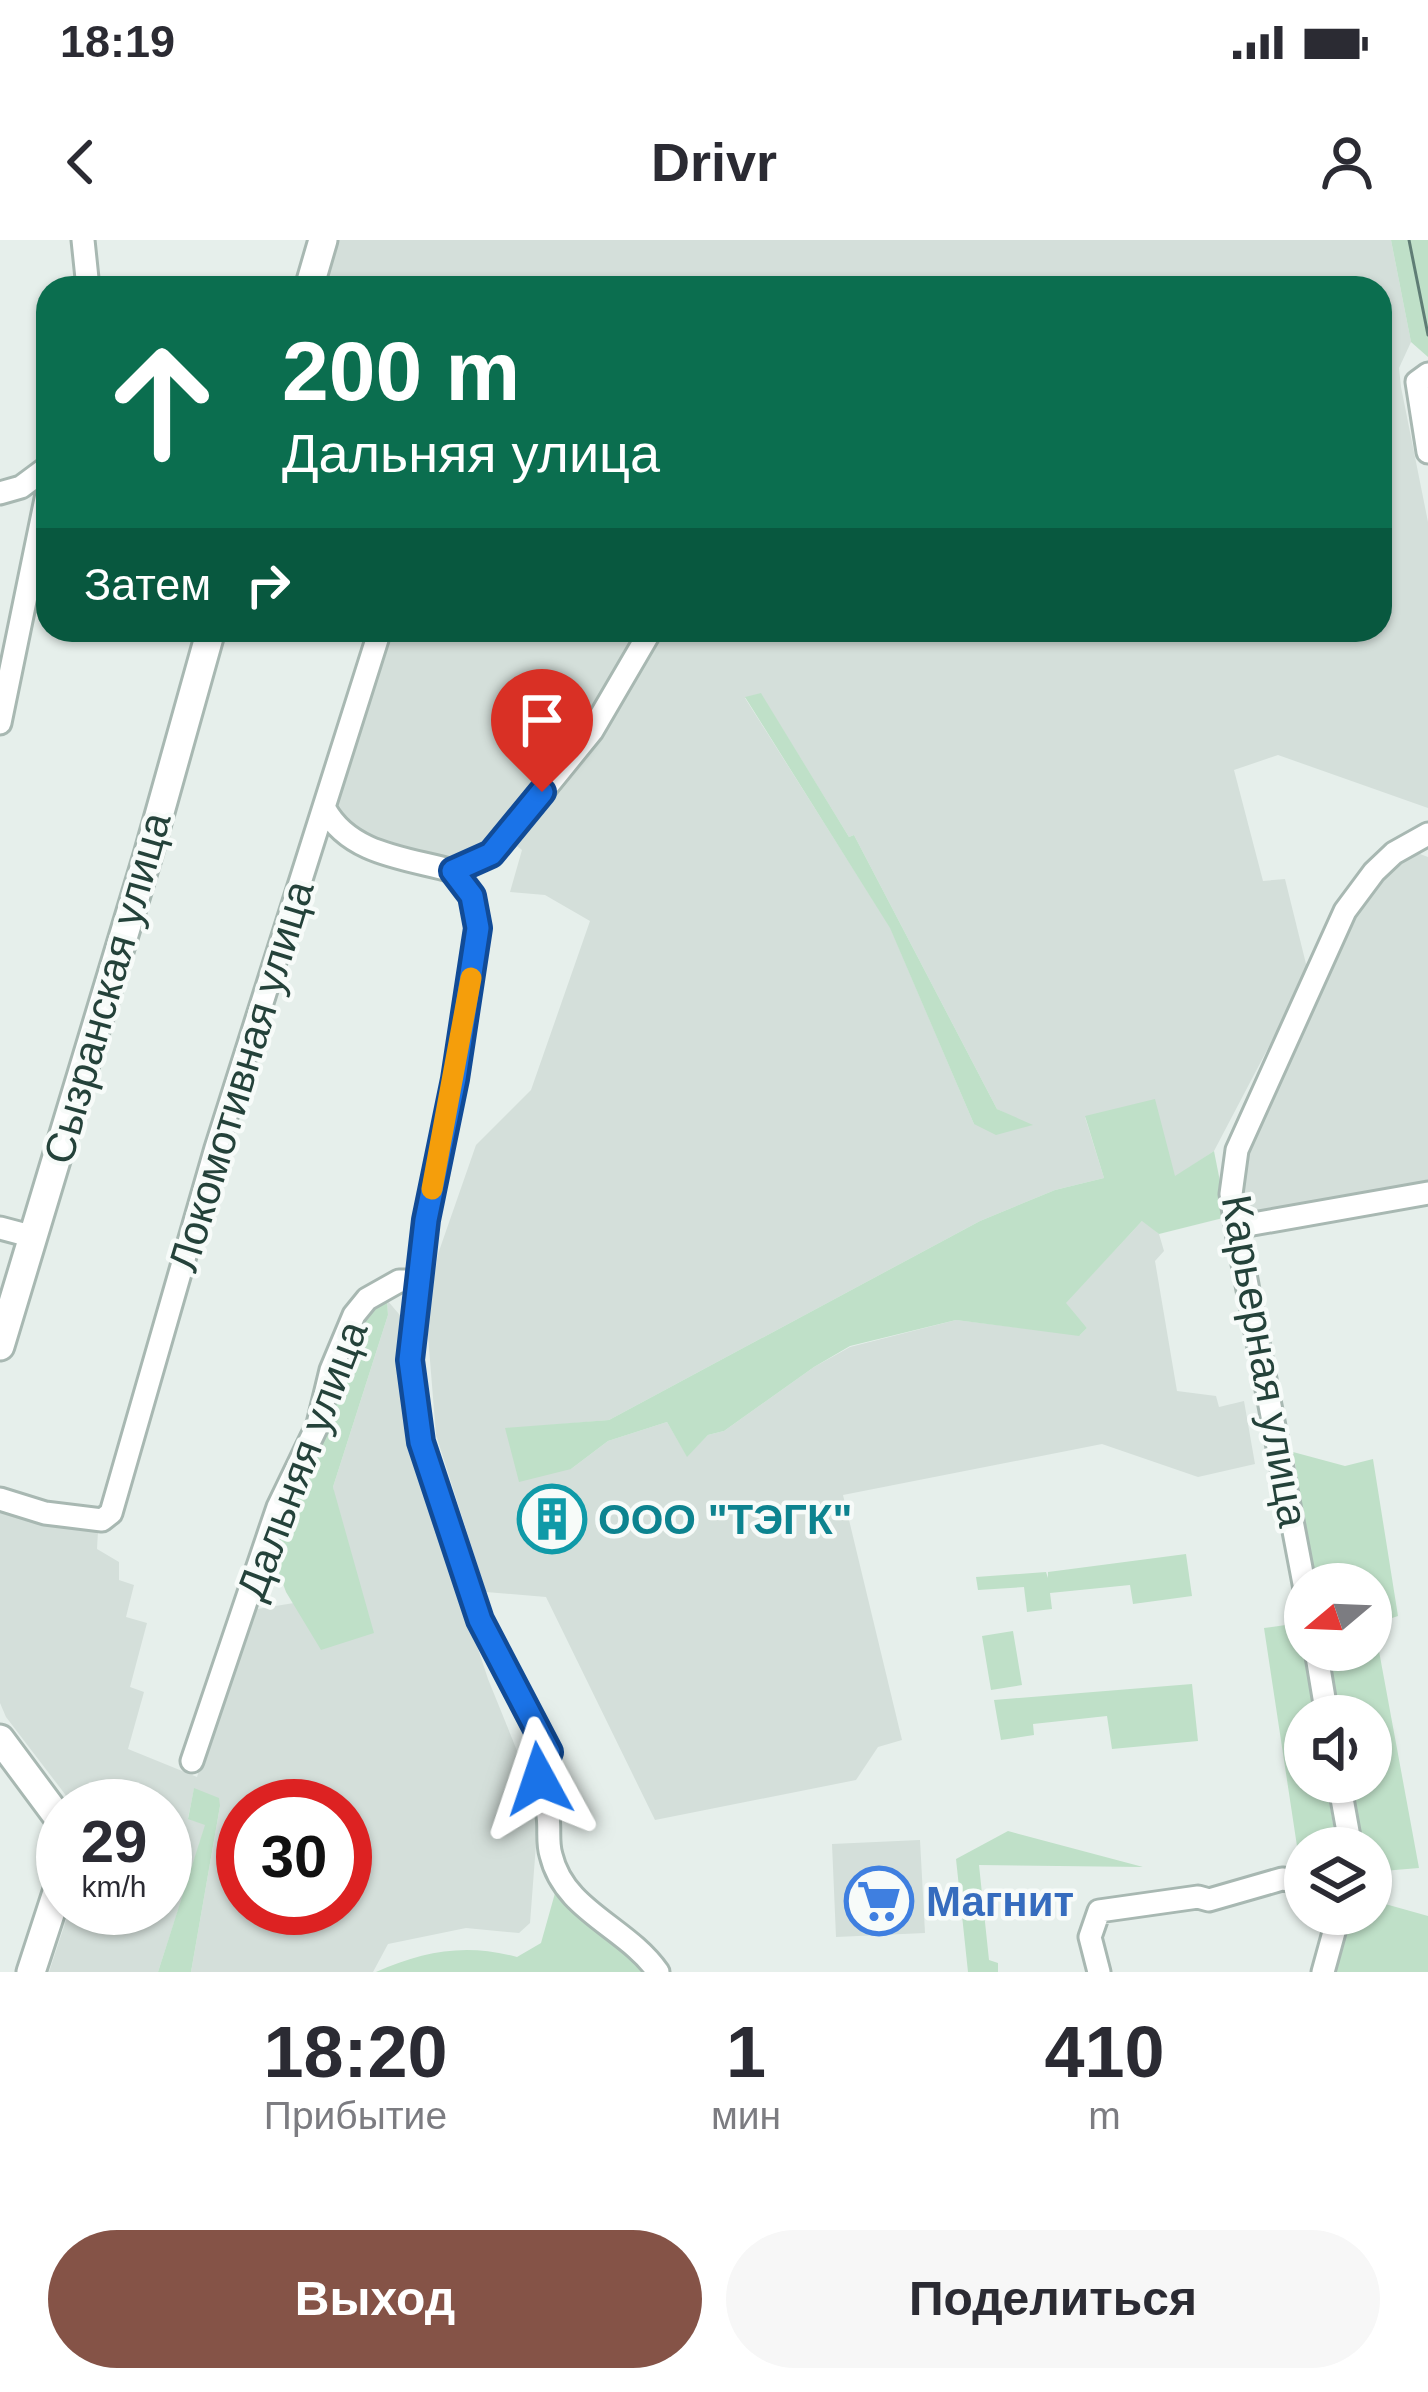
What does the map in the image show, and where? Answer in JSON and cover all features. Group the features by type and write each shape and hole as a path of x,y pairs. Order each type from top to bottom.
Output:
{"street":[{"path":"83,240 87,276"},
{"path":"312,276 323,240"},
{"path":"1423,378 1428,452"},
{"path":"0,493 36,476"},
{"path":"0,723 36,547"},
{"name":"Сызранская улица","path":"0,1346 208,642"},
{"name":"Локомотивная улица","path":"0,1499 45,1513 102,1520 111,1513 216,1148 376,642"},
{"path":"453,871 491,854 517,824 592,731 644,642"},
{"path":"326,809 352,843 453,871 472,896 478,928 417,1280 410,1360 421,1442 480,1620 549,1752 539,1779 548,1812 549,1851 558,1875 576,1902 633,1941 658,1972"},
{"name":"Карьерная улица","path":"1300,1563 1236,1227 1231,1194 1237,1150 1346,911 1384,863 1428,834"},
{"path":"1236,1227 1428,1193"},
{"path":"0,1228 34,1237"},
{"name":"Дальняя улица","path":"192,1761 278,1507 318,1424 331,1370 354,1315 368,1299 399,1281 417,1280"},
{"path":"0,1739 36,1788"},
{"path":"1099,1972 1090,1937 1099,1911 1126,1904 1209,1900 1284,1879"},
{"path":"31,1972 43,1935"},
{"path":"1323,1972 1334,1935"}],"shaded area":[{"path":"333,240 1391,240 1411,342 1399,368 1401,387 1428,522 1428,808 1278,755 1234,770 1263,881 1285,879 1308,972 1214,1151 1175,1177 1085,1117 1104,1178 1055,1190 980,1221 609,1420 506,1429 571,1469 608,1441 667,1422 687,1456 708,1435 724,1431 850,1347 956,1320 1080,1335 1087,1328 1065,1303 1143,1220 1159,1234 1164,1251 1155,1261 1177,1391 1216,1396 1219,1407 1244,1401 1255,1464 1198,1477 1102,1444 843,1495 902,1740 878,1747 856,1780 655,1820 546,1597 486,1592 436,1435 427,1323 438,1254 476,1145 531,1090 590,921 545,895 510,892 522,850 517,846 599,743 653,642 1392,642 1392,276 322,276","holes":["761,694 849,837 854,835 997,1109 1031,1126 974,1124 890,927 745,698"]},
{"path":"389,642 637,642 586,722 490,846 449,862 354,834 337,807"},
{"path":"1420,854 1428,857 1428,1189 1249,1220 1239,1212 1242,1154 1367,891 1402,859"},
{"path":"387,1300 404,1320 402,1368 412,1449 488,1679 539,1805 530,1923 519,1933 466,1928 388,1944 373,1972 191,1972 216,1829 216,1935 372,1935 372,1779 216,1779 216,1803 194,1789 192,1799 192,1779 53,1779 0,1703 0,1506 98,1531 97,1549 119,1562 119,1580 134,1585 126,1617 147,1623 130,1687 144,1692 128,1749 197,1777 251,1610 294,1603 312,1630 337,1509 333,1487 388,1315"},
{"path":"192,1819 206,1824 192,1867"},
{"path":"920,1840 925,1933 836,1937 832,1844"},
{"path":"61,1935 170,1935 158,1972 49,1972"}],"green space":[{"path":"1391,240 1428,240 1428,357 1411,342"},
{"path":"761,693 849,837 854,835 997,1109 1033,1125 996,1135 974,1124 890,928 745,697"},
{"path":"1155,1099 1175,1176 1214,1151 1227,1217 1159,1234 1142,1221 1066,1303 1087,1328 1079,1336 956,1320 850,1346 724,1431 708,1435 687,1457 667,1422 608,1441 571,1469 519,1482 505,1428 609,1420 980,1221 1055,1190 1104,1178 1085,1116"},
{"path":"378,1300 387,1300 388,1315 333,1487 374,1633 321,1650 286,1592 271,1551 351,1337"},
{"path":"1293,1452 1345,1466 1373,1459 1390,1563 1312,1563"},
{"path":"1186,1554 1192,1596 1133,1604 1130,1585 1050,1593 1052,1609 1027,1612 1024,1587 978,1590 976,1577 1046,1572 1048,1578 1048,1572"},
{"path":"1392,1578 1398,1616 1392,1618"},
{"path":"1284,1625 1284,1671 1308,1671 1312,1695 1284,1695 1284,1760 1264,1628"},
{"path":"1013,1631 1022,1685 991,1690 982,1636"},
{"path":"1332,1671 1383,1671 1387,1695 1336,1695"},
{"path":"1192,1684 1198,1741 1112,1749 1107,1716 1033,1724 1034,1735 1001,1740 994,1700"},
{"path":"1392,1722 1419,1868 1392,1870 1392,1827 1360,1827 1356,1803 1392,1803"},
{"path":"194,1788 216,1797 216,1829 191,1972 158,1972 170,1935 192,1935 192,1866 205,1825 192,1820"},
{"path":"1290,1803 1330,1803 1334,1827 1294,1827"},
{"path":"1008,1831 1143,1867 979,1865 989,1960 998,1963 998,1972 968,1972 956,1859"},
{"path":"557,1886 650,1972 376,1972 445,1951 480,1950 517,1957 541,1943"},
{"path":"1392,1906 1428,1916 1428,1972 1329,1972 1339,1935 1392,1935"}],"tram line":[{"path":"1409,240 1428,335"}],"slow traffic":[{"path":"432,1189 471,978"}],"place":[{"name":"ООО \"ТЭГК\"","path":"552,1519"},
{"name":"Магнит","path":"879,1901"}],"route":[{"path":"539,1779 549,1752 480,1620 421,1442 410,1360 426,1220 455,1079 478,928 472,896 453,871 491,854 542,792"}]}
